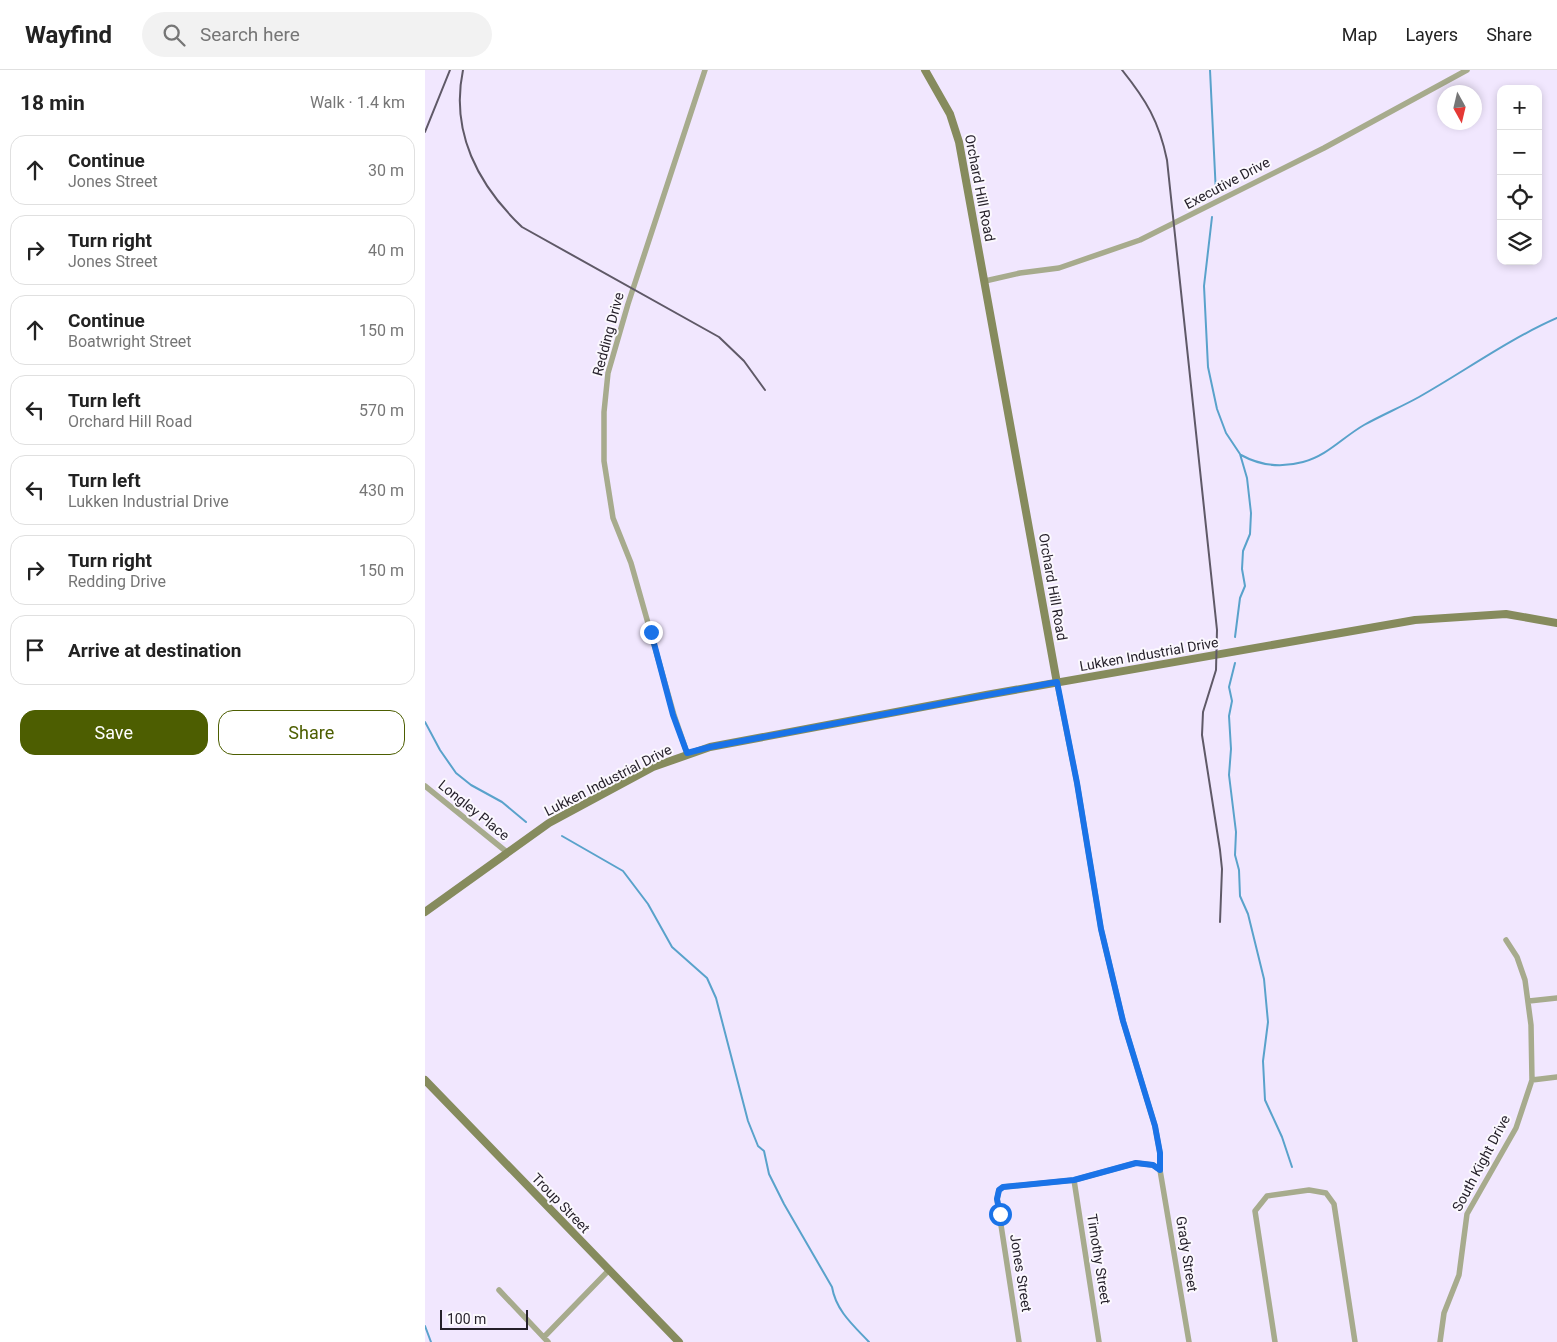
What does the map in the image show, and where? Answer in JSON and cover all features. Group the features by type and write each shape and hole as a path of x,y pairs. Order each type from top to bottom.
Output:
{"main road":[{"name":"Orchard Hill Road","path":"925,70 950,114 959,142 1057,682"},
{"name":"Lukken Industrial Drive","path":"428,910 549,824 653,767 687,753 710,747 1057,682 1415,620 1506,614 1557,623"},
{"name":"Troup Street","path":"425,1080 679,1342"}],"street":[{"name":"Redding Drive","path":"687,753 673,715 631,563 613,518 604,461 604,412 608,373 628,304 705,70"},
{"name":"Executive Drive","path":"985,281 1020,273 1059,268 1140,240 1324,148 1454,73 1467,70"},
{"name":"Orchard Hill Road","path":"1057,682 1103,937 1123,1021 1155,1126 1160,1153 1160,1170"},
{"name":"Longley Place","path":"425,786 508,853"},
{"name":"South Kight Drive","path":"1439,1342 1444,1313 1459,1275 1467,1214 1516,1128 1532,1080 1529,1001 1517,957 1506,940"},
{"path":"1529,1001 1557,998"},
{"path":"1532,1080 1557,1077"},
{"path":"1074,1180 1136,1163 1153,1165 1160,1170"},
{"name":"Grady Street","path":"1160,1170 1189,1342"},
{"name":"Jones Street","path":"1019,1342 997,1199 999,1190 1003,1187 1074,1180"},
{"name":"Timothy Street","path":"1074,1180 1099,1342"},
{"path":"1275,1342 1255,1211 1267,1196 1309,1190 1319,1191 1331,1198 1355,1342"},
{"path":"499,1290 546,1340 609,1270"}],"waterway":[{"path":"1210,70 1216,194"},
{"path":"1212,217 1204,286 1208,367 1217,409 1226,433 1240,454 1247,478 1251,513 1250,534 1243,551 1242,569 1245,586 1240,598 1235,637"},
{"path":"1241,455 1256,462 1271,465 1295,464 1312,459 1327,451 1364,425 1419,397 1504,345 1557,318"},
{"path":"1235,663 1229,687 1232,701 1229,716 1231,749 1229,775 1236,832 1235,855 1239,870 1240,896 1248,914 1264,979 1268,1022 1263,1061 1265,1100 1282,1137 1292,1167"},
{"path":"425,722 440,750 456,773 471,785 502,802 526,822"},
{"path":"562,836 623,871 648,904 672,947 707,978 716,998 748,1121 758,1146 764,1151 769,1174 784,1204 832,1287 837,1303 852,1324 869,1342"},
{"path":"425,1326 431,1342"}],"railway":[{"path":"425,132 450,70"},
{"path":"463,70 460,93 464,136 471,156 481,175 506,211 522,227 719,337 744,361 765,390"},
{"path":"1122,70 1151,112 1156,122 1167,160 1217,630 1216,670 1203,712 1202,735 1222,869 1220,922"}],"route":[{"path":"651,632 673,715 687,753 908,709 1057,682 1077,783 1101,929 1123,1021 1155,1126 1160,1153 1160,1170 1150,1164 1136,1163 1074,1180 1047,1181 1003,1187 999,1190 997,1199 1000,1214"}]}
